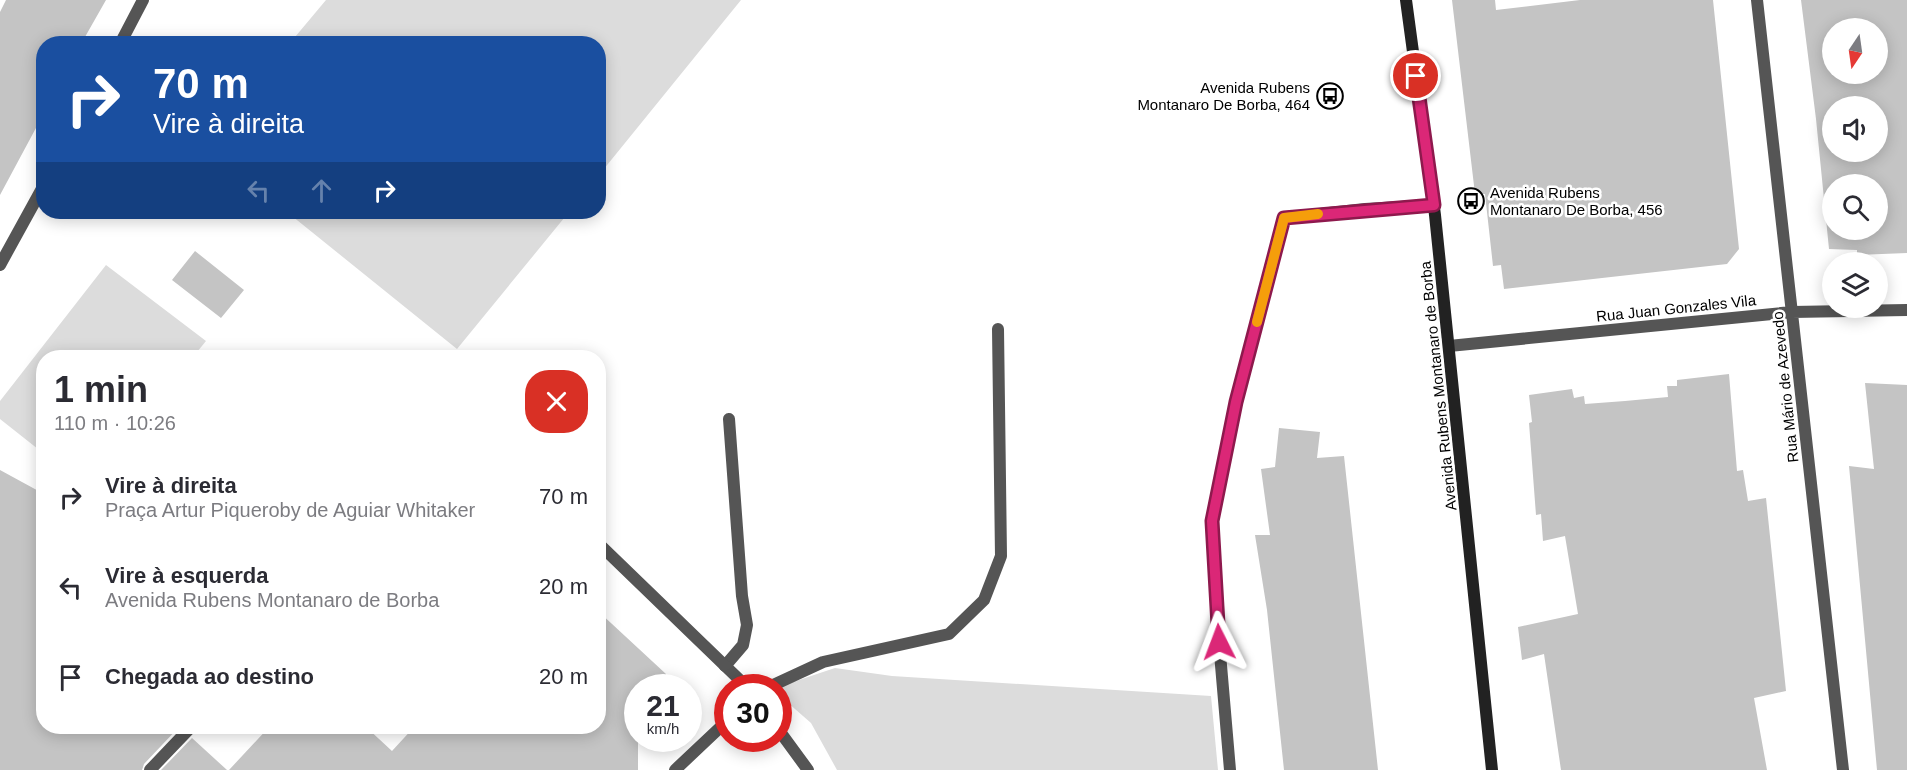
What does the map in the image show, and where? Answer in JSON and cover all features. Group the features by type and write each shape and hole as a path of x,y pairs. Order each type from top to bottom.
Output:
{"street":[{"path":"124,36 143,0"},
{"name":"Avenida Rubens Montanaro de Borba","path":"1406,0 1434,205 1492,770"},
{"name":"Rua Mário de Azevedo","path":"1757,0 1843,770"},
{"path":"0,265 36,199"},
{"path":"1230,770 1212,521 1236,402 1284,218 1434,205"},
{"name":"Rua Juan Gonzales Vila","path":"1449,346 1792,312 1907,310"},
{"path":"792,677 824,663 949,634 984,600 1001,556 998,329"},
{"path":"725,666 743,645 747,626 742,596 729,419"},
{"path":"606,551 733,674"},
{"path":"675,770 714,733"},
{"path":"150,770 184,734"},
{"path":"792,748 808,770"}],"shaded area":[{"path":"326,0 741,0 606,166 606,36 296,36"},
{"path":"296,219 563,219 457,349"},
{"path":"106,265 206,341 199,350 40,350"},
{"path":"36,355 36,447 0,419 0,401"},
{"path":"835,668 892,676 1211,696 1218,770 837,770 811,723 792,706 792,682"}],"building":[{"path":"6,0 106,0 86,36 36,36 36,128 0,195 0,12"},
{"path":"1452,0 1495,0 1496,10 1580,0 1713,0 1739,249 1727,264 1504,289 1501,265 1493,266 1485,194 1475,194"},
{"path":"1801,0 1907,0 1907,253 1829,249 1828,240 1888,240 1888,174 1822,174 1822,179"},
{"path":"195,251 244,290 221,318 172,280"},
{"path":"1729,374 1737,471 1743,470 1748,501 1766,498 1786,691 1754,698 1767,770 1561,770 1544,654 1522,660 1518,627 1578,614 1565,536 1543,541 1541,514 1536,515 1529,395 1572,389 1574,398 1584,396 1585,404 1668,397 1667,386 1677,386 1677,380"},
{"path":"1865,383 1907,385 1907,770 1877,770 1849,466 1874,469"},
{"path":"1279,428 1320,432 1317,458 1344,456 1378,770 1284,770 1267,610 1255,535 1270,535 1261,469 1275,467"},
{"path":"0,470 36,490 36,734 172,734 144,764 142,770 0,770"},
{"path":"606,618 666,674 624,674 624,752 638,752 638,770 229,770 263,734 374,734 392,751 408,734 606,734"},
{"path":"192,738 227,770 161,770"}],"slow traffic":[{"path":"1257,322 1284,218 1318,214"}],"place":[{"name":"Avenida Rubens Montanaro De Borba, 464","path":"1330,96"},
{"name":"Avenida Rubens Montanaro De Borba, 456","path":"1471,201"}],"route":[{"path":"1219,642 1212,521 1236,402 1284,218 1365,209 1434,205 1416,76"}]}
